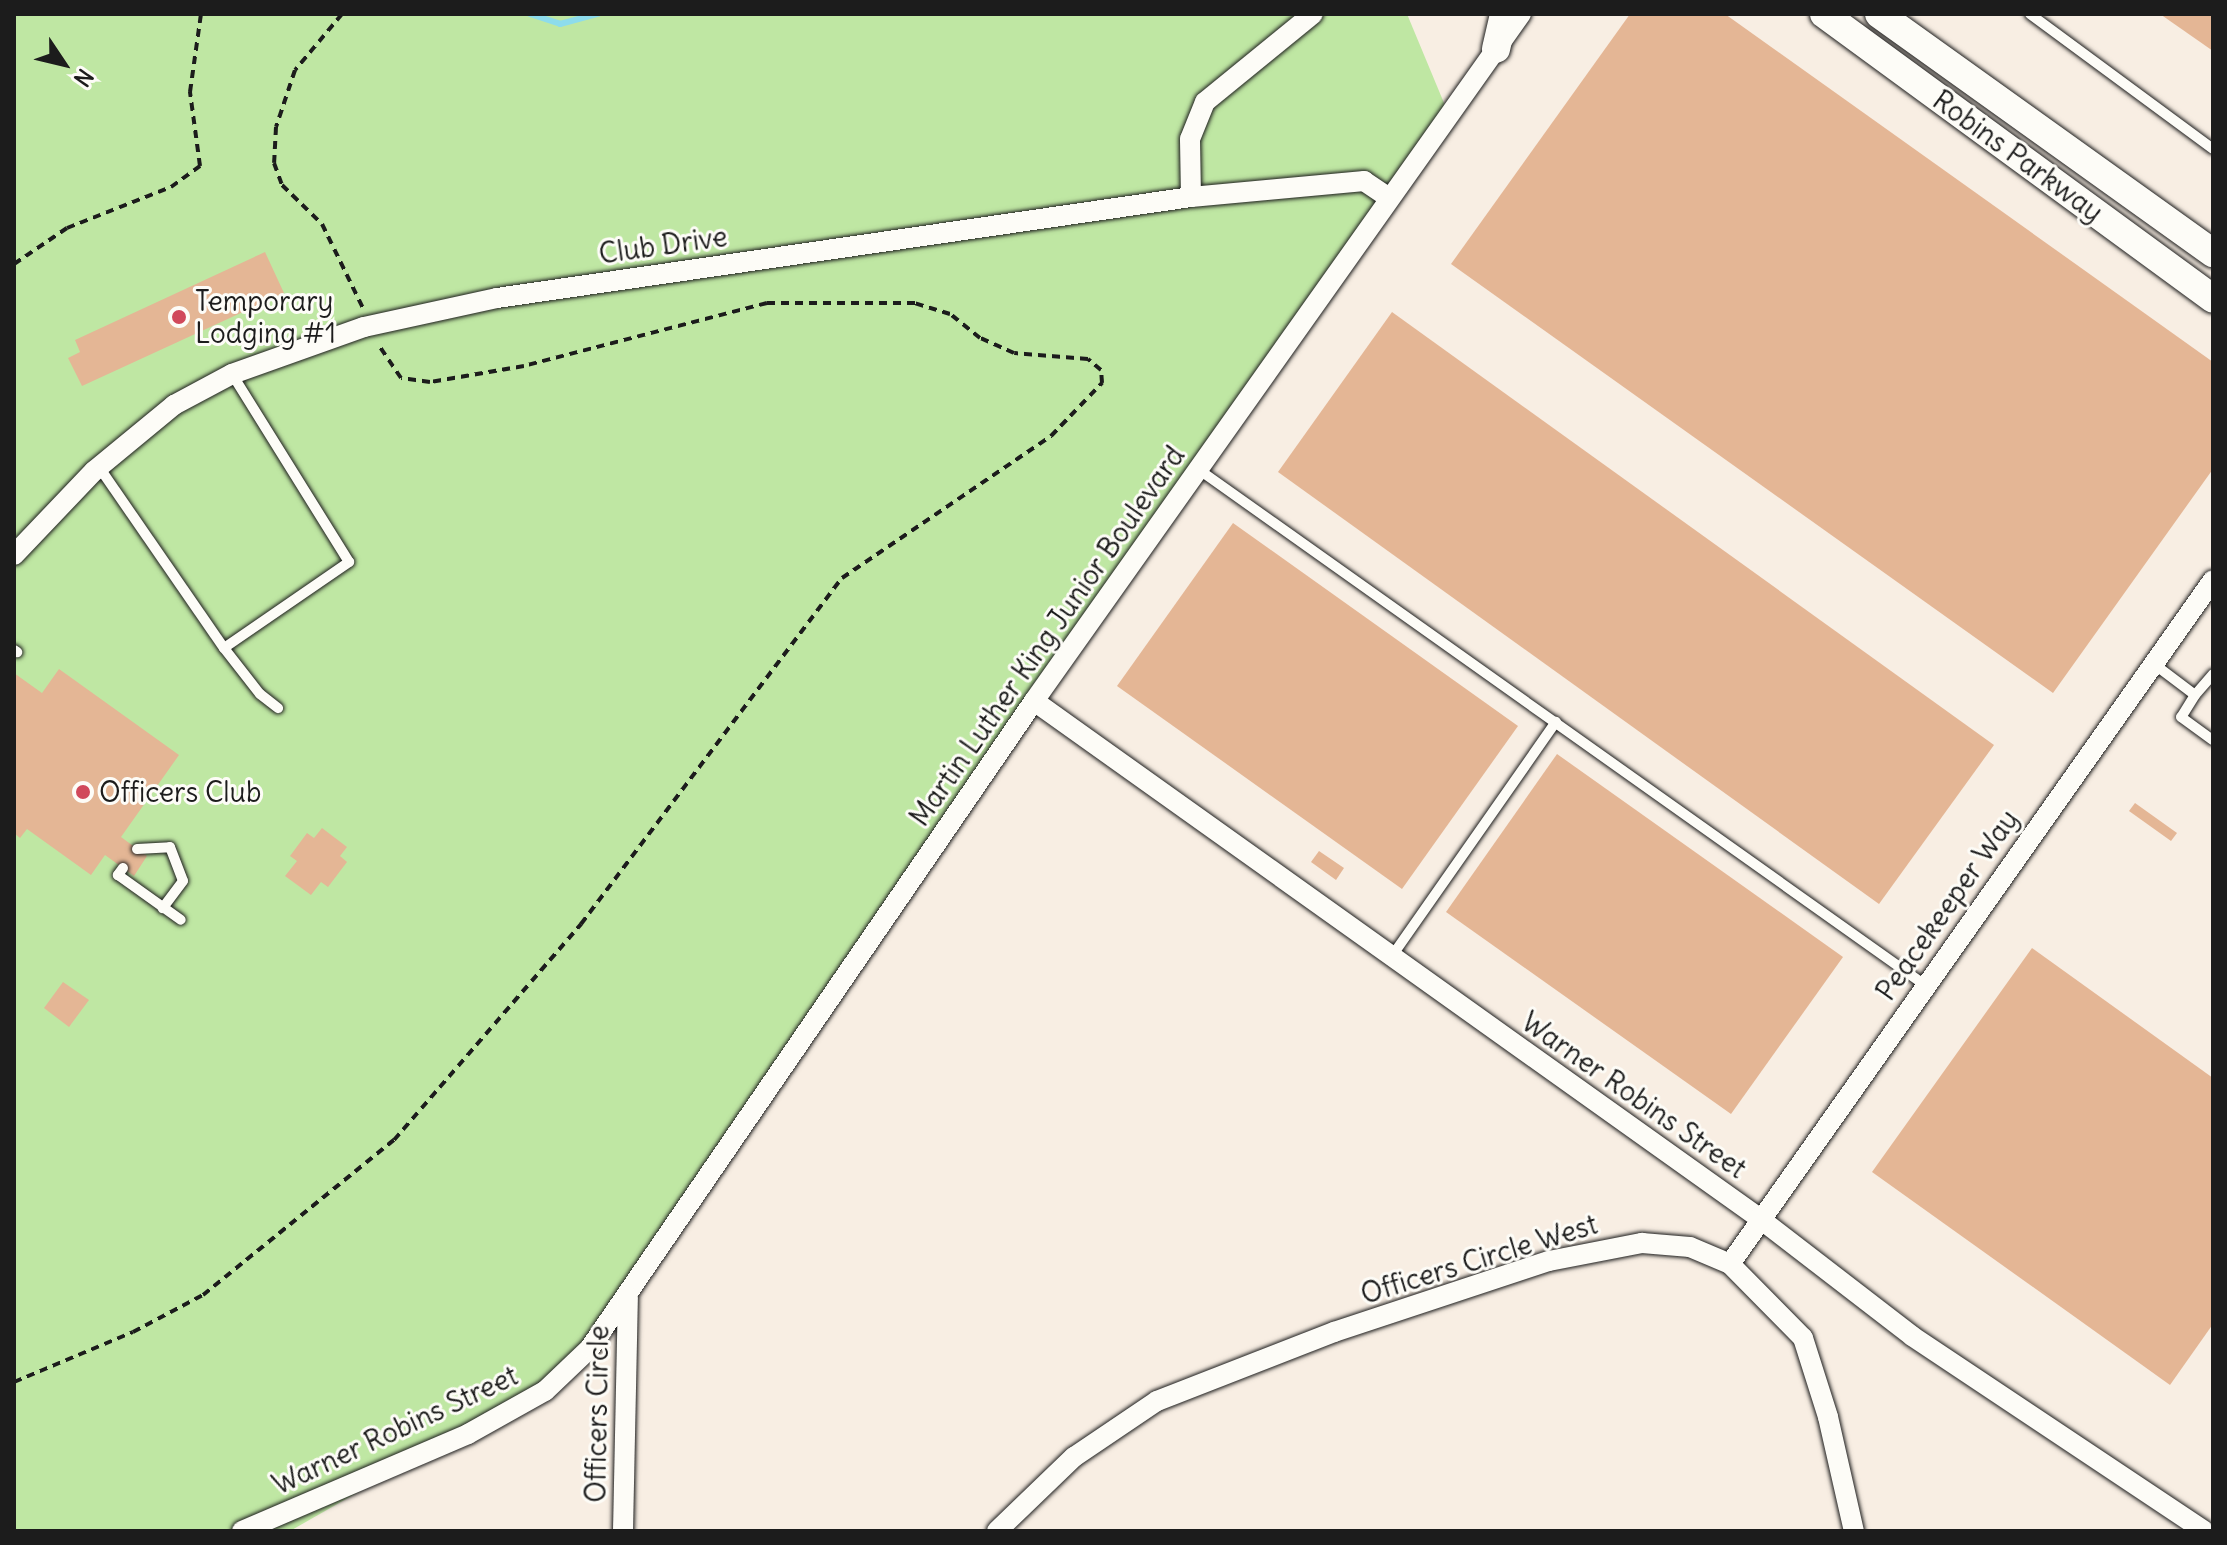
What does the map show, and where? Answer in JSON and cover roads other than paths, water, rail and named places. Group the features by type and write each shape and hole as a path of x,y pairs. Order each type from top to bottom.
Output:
{"street":[{"path":"1191,197 1190,139 1205,102 1313,14"},
{"path":"1496,49 1504,14"},
{"name":"Martin Luther King Junior Boulevard","path":"628,1297 1034,701 1521,14"},
{"name":"Robins Parkway","path":"1824,14 2213,299"},
{"name":"Robins Parkway","path":"1879,14 2213,253"},
{"name":"Club Drive","path":"14,555 99,467 174,405 232,374 370,326 497,298 1191,197 1364,181 1389,198"},
{"name":"Peacekeeper Way","path":"1730,1264 1759,1218 2213,580"},
{"name":"Warner Robins Street","path":"1034,701 1759,1218 1912,1336 2204,1531"},
{"name":"Officers Circle West","path":"997,1531 1074,1457 1157,1401 1334,1332 1598,1249 1642,1243 1690,1247 1730,1264 1803,1338 1828,1417 1854,1531"},
{"name":"Warner Robins Street","path":"242,1531 468,1434 545,1391 590,1348 628,1297"},
{"name":"Officers Circle","path":"623,1531 628,1297"}],"lane":[{"path":"2030,14 2213,149"},
{"path":"224,648 349,562 232,374"},
{"path":"99,467 224,648 260,694 278,708"},
{"path":"1198,469 1925,985"},
{"path":"2154,664 2195,695"},
{"path":"2213,674 2181,717 2213,740"},
{"path":"1392,956 1556,722"},
{"path":"137,849 170,847 183,881 163,908"},
{"path":"123,868 118,875 181,920"}],"waterway":[{"path":"530,14 560,24 598,14"}],"place":[{"name":"Temporary Lodging #1","path":"179,317"},
{"name":"Officers Club","path":"83,792"}]}
